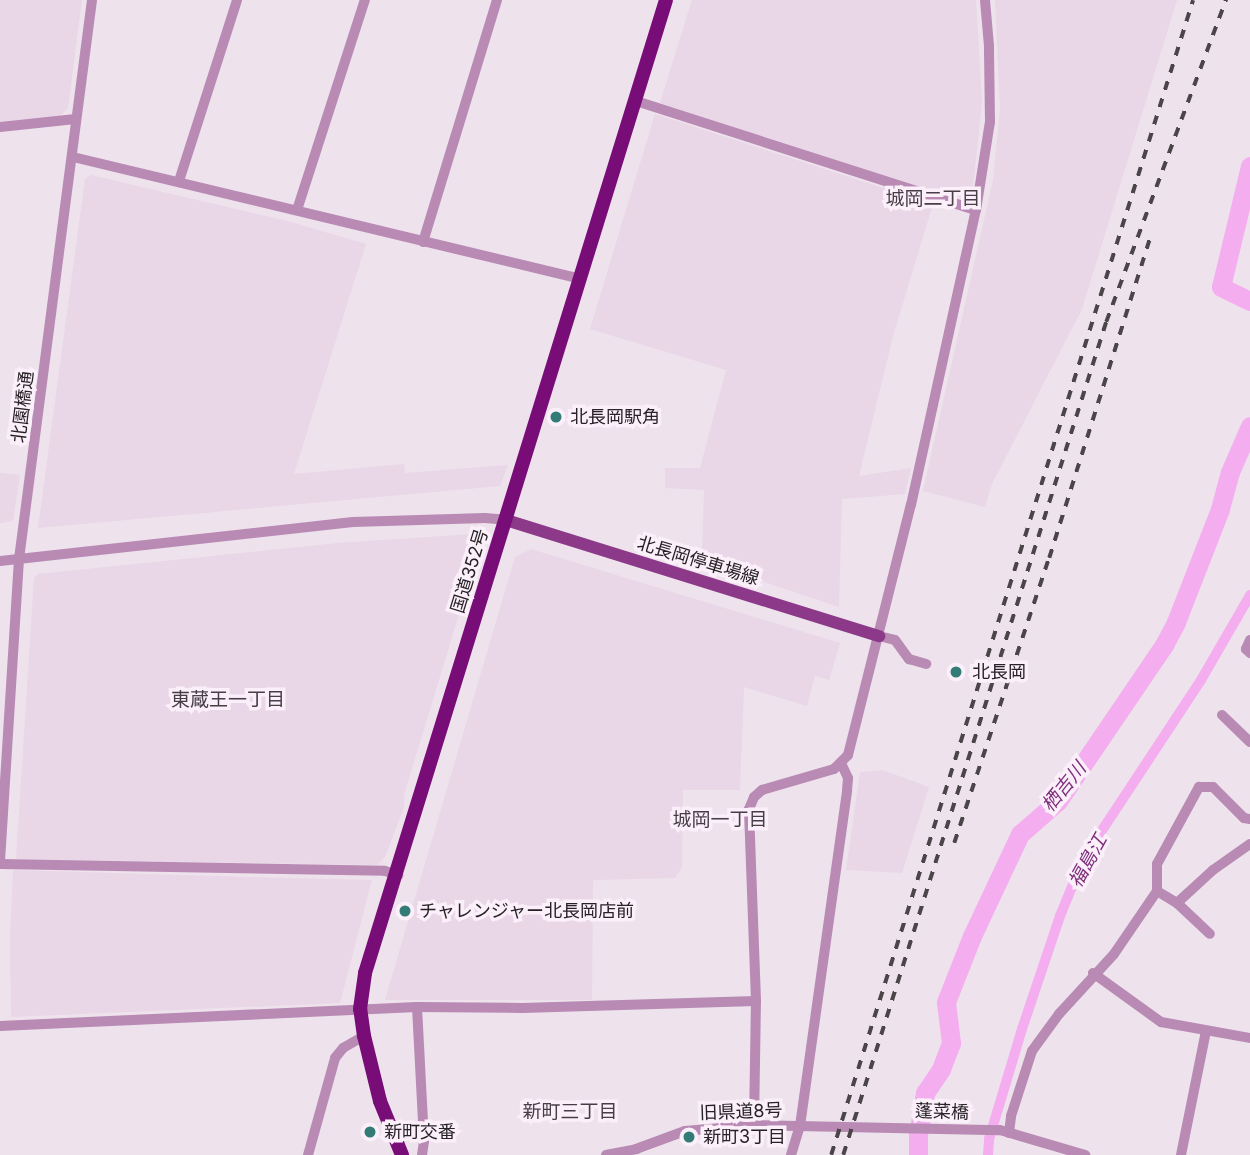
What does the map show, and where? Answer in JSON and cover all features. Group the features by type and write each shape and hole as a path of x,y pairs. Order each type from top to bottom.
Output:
{"highway":[{"name":"国道352号","path":"402,1155 380,1101 364,1036 360,1009 365,973 398,875 666,0"}],"main road":[{"name":"北長岡停車場線","path":"506,520 879,636"}],"street":[{"name":"北園橋通","path":"0,863 19,559 92,0"},
{"path":"179,181 237,0"},
{"path":"297,210 365,0"},
{"path":"423,242 497,0"},
{"path":"754,1125 756,1001 750,804 757,794 770,786 825,772 842,765 848,755 879,636 976,211 990,121 985,0"},
{"path":"636,101 976,211"},
{"path":"0,127 76,120"},
{"path":"73,157 581,279"},
{"path":"0,561 353,522 485,518 506,520"},
{"path":"879,636 895,640 909,659 926,664"},
{"path":"1250,640 1246,649 1250,653"},
{"path":"0,702 11,710"},
{"path":"1222,715 1250,742"},
{"path":"791,1155 800,1125 848,778 842,765"},
{"path":"1085,1155 1063,1152 1005,1131 1032,1051 1093,973 1114,954 1157,891 1157,864 1199,787 1213,787 1244,818 1250,820"},
{"path":"1177,904 1213,870 1250,844"},
{"path":"0,863 385,872 398,875"},
{"path":"1157,891 1177,904 1210,934"},
{"path":"1093,973 1161,1022 1250,1038"},
{"path":"0,1026 417,1007 522,1008 756,1001"},
{"path":"417,1007 424,1141 422,1155"},
{"path":"1181,1155 1206,1031"},
{"path":"308,1155 335,1058 343,1048 364,1036"},
{"name":"旧県道8号","path":"606,1155 636,1149 685,1131 754,1125 882,1126"},
{"name":"蓬菜橋","path":"882,1126 1005,1131"}],"shaded area":[{"path":"0,0 82,0 68,108 57,119 0,124"},
{"path":"692,0 976,0 982,102 972,196 952,197 660,103"},
{"path":"995,0 1177,0 1082,309 992,484 985,507 923,491 993,180 1000,109"},
{"path":"655,114 933,204 893,336 859,476 911,468 905,494 842,499 839,607 702,561 704,490 665,488 665,468 700,468 726,370 590,329"},
{"path":"91,175 287,221 366,244 294,474 404,464 405,473 508,465 500,486 38,528 85,179"},
{"path":"0,473 20,475 13,521 0,523"},
{"path":"473,534 481,542 404,795 404,807 385,857 377,865 16,859 34,578 38,574 338,543"},
{"path":"531,549 840,643 829,680 815,676 807,706 744,687 740,790 683,790 682,867 675,878 593,880 592,1000 385,1000 515,557"},
{"path":"882,770 929,787 902,873 846,870 860,772"},
{"path":"13,870 372,880 340,1003 11,1017"}],"waterway":[{"name":"栖吉川","path":"1250,166 1221,287 1250,301"},
{"name":"栖吉川","path":"918,1155 918,1135 925,1093 941,1069 951,1043 946,1002 972,936 1020,834 1058,801 1164,645 1176,622 1220,509 1230,472 1250,426"},
{"name":"福島江","path":"988,1155 989,1139 1022,1029 1076,877 1093,844 1201,680 1250,595"}],"railway":[{"path":"831,1155 1193,0"},
{"path":"843,1155 1106,322 1226,0"},
{"path":"954,843 1049,558 1150,237"}],"place":[{"name":"北長岡駅角","path":"556,417"},
{"name":"北長岡","path":"956,672"},
{"name":"チャレンジャー北長岡店前","path":"405,911"},
{"name":"新町交番","path":"370,1132"},
{"name":"新町3丁目","path":"689,1137"}],"district":[{"name":"城岡二丁目","path":"933,199"},
{"name":"東蔵王一丁目","path":"228,700"},
{"name":"城岡一丁目","path":"720,820"},
{"name":"新町三丁目","path":"570,1112"}]}
